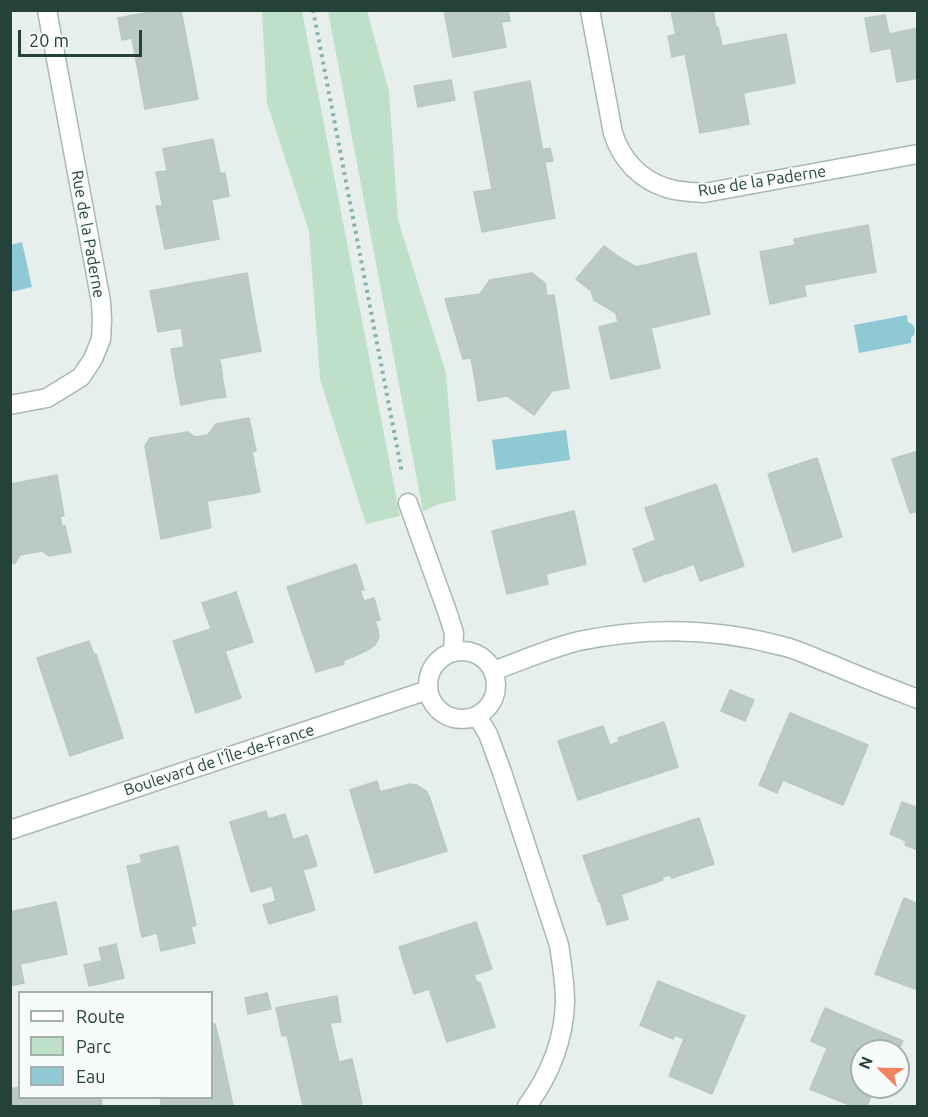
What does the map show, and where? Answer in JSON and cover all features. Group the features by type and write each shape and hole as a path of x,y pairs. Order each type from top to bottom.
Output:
{"street":[{"name":"Rue de la Paderne","path":"10,405 47,398 81,377 93,359 101,339 101,302 47,10"},
{"name":"Rue de la Paderne","path":"590,10 617,146 624,158 643,176 665,188 704,193 918,154"},
{"path":"408,503 454,633 453,652"},
{"path":"493,671 578,642 632,633 722,633 784,646 918,699"},
{"path":"453,652 474,653 485,660 493,671 496,682 492,702 477,716 456,719 437,709 431,700 428,682 434,666 439,660 453,652"},
{"name":"Boulevard de l'Île-de-France","path":"10,830 428,690"},
{"path":"477,716 488,734 502,772 559,945 563,972 565,1003 557,1047 548,1071 527,1107"}],"path":[{"path":"313,10 408,503"}],"green space":[{"path":"262,11 302,11 400,516 366,524 320,379 309,231 267,103"},
{"path":"328,11 367,11 389,91 398,220 446,373 456,500 423,511"}],"water":[{"path":"22,242 32,287 11,292 11,245"},
{"path":"907,315 908,322 915,329 911,343 859,353 854,325"},
{"path":"566,430 570,460 496,470 492,440"}],"building":[{"path":"160,10 181,10 198,99 145,109 132,38 122,40 118,18"},
{"path":"444,10 499,10 506,47 453,57"},
{"path":"499,10 508,10 510,21 501,22"},
{"path":"671,10 702,10 672,16"},
{"path":"713,10 716,27 676,35 672,16"},
{"path":"885,15 889,34 918,28 918,78 897,82 891,48 871,52 865,18"},
{"path":"718,27 722,46 786,34 793,71 741,80 749,124 700,133 685,54 672,57 668,36"},
{"path":"793,71 795,83 743,93 741,80"},
{"path":"451,80 455,100 418,107 414,86"},
{"path":"530,81 555,218 503,228 495,189 492,189 474,92"},
{"path":"213,139 220,173 207,176 219,239 165,249 160,225 166,224 156,172 167,171 163,149"},
{"path":"550,148 553,161 545,162 542,150"},
{"path":"225,173 229,196 211,200 207,176"},
{"path":"495,189 503,228 482,232 474,192"},
{"path":"156,206 162,206 166,224 160,225"},
{"path":"868,225 876,272 804,285 806,296 770,304 760,252 795,245 794,239"},
{"path":"604,246 619,257 591,291 576,279"},
{"path":"696,253 700,271 682,276 677,257"},
{"path":"619,257 636,267 638,276 646,274 653,263 677,257 682,276 700,271 706,297 681,303 685,320 651,328 660,368 611,379 599,327 618,322 616,313 594,300 591,291"},
{"path":"653,263 646,274 638,276 636,267"},
{"path":"247,273 256,325 238,329 234,304 241,303 236,275"},
{"path":"532,273 545,283 547,296 554,295 562,345 553,358 555,372 549,380 552,391 534,415 507,396 504,382 476,386 471,358 463,359 445,299 480,294 490,280"},
{"path":"236,275 241,303 234,304 238,329 256,325 261,351 219,359 221,365 175,373 171,349 184,347 181,328 158,332 150,291"},
{"path":"706,297 710,314 685,320 681,303"},
{"path":"562,345 569,388 552,391 549,380 555,372 553,358"},
{"path":"221,365 223,382 208,385 211,399 181,405 175,373"},
{"path":"223,382 226,397 211,399 208,385"},
{"path":"504,382 507,396 478,401 476,386"},
{"path":"249,418 256,451 238,455 245,495 207,501 210,528 161,539 145,446 150,438 188,432 195,437 208,435 216,424"},
{"path":"918,451 918,511 910,513 892,459"},
{"path":"252,452 260,492 245,495 238,455"},
{"path":"817,458 842,537 793,552 768,474"},
{"path":"57,475 64,516 60,516 62,526 65,526 71,552 49,556 42,551 20,555 10,549 10,482 11,484"},
{"path":"716,484 744,566 700,581 694,564 667,574 645,508"},
{"path":"574,511 586,564 546,574 548,584 507,594 492,531"},
{"path":"656,540 667,573 644,582 633,549"},
{"path":"10,549 20,555 15,563 10,564"},
{"path":"356,564 364,590 360,590 364,601 374,598 380,620 375,621 379,637 375,645 343,661 344,664 316,672 287,587"},
{"path":"236,592 253,642 225,651 241,698 196,713 173,641 211,629 202,603"},
{"path":"89,641 94,655 96,654 119,724 103,730 108,743 70,756 37,658"},
{"path":"730,690 754,700 745,721 721,711"},
{"path":"790,713 868,745 843,805 783,780 777,793 759,785"},
{"path":"664,722 678,767 578,800 558,741 603,726 610,745 619,742 618,738"},
{"path":"119,724 123,738 108,743 103,730"},
{"path":"377,781 380,792 410,784 417,785 426,791 447,851 375,873 350,790"},
{"path":"902,802 918,808 918,850 905,845 906,841 890,834"},
{"path":"266,811 268,819 285,814 293,840 307,835 317,866 303,870 315,910 269,924 263,905 276,901 272,886 251,892 230,822"},
{"path":"699,818 714,864 672,878 670,875 662,877 663,880 599,902 583,856"},
{"path":"178,846 196,925 191,927 195,943 161,951 157,933 142,937 127,866 142,863 140,855"},
{"path":"621,894 628,919 607,925 600,901"},
{"path":"904,898 918,904 918,990 875,974"},
{"path":"56,902 67,954 20,964 24,983 10,986 10,912"},
{"path":"476,922 492,969 474,975 477,983 480,982 495,1027 447,1042 429,989 414,994 399,947"},
{"path":"116,944 124,978 107,982 99,948"},
{"path":"101,961 107,982 89,986 84,965"},
{"path":"658,981 745,1016 712,1094 669,1076 684,1039 675,1035 673,1039 640,1025"},
{"path":"267,993 271,1009 248,1014 245,998"},
{"path":"337,996 341,1022 330,1023 339,1062 352,1059 362,1104 303,1106 287,1035 296,1033 290,1005"},
{"path":"290,1005 296,1033 282,1036 276,1008"},
{"path":"825,1008 841,1015 827,1048 811,1041"},
{"path":"841,1015 898,1039 850,1039 850,1099 870,1099 867,1106 852,1106 810,1089"},
{"path":"213,1024 215,1024 219,1040 213,1041"},
{"path":"219,1040 233,1106 225,1106 213,1041"},
{"path":"213,1049 225,1106 162,1106 160,1099 213,1099"},
{"path":"18,1087 18,1099 101,1099 102,1106 10,1106 10,1089"}]}
